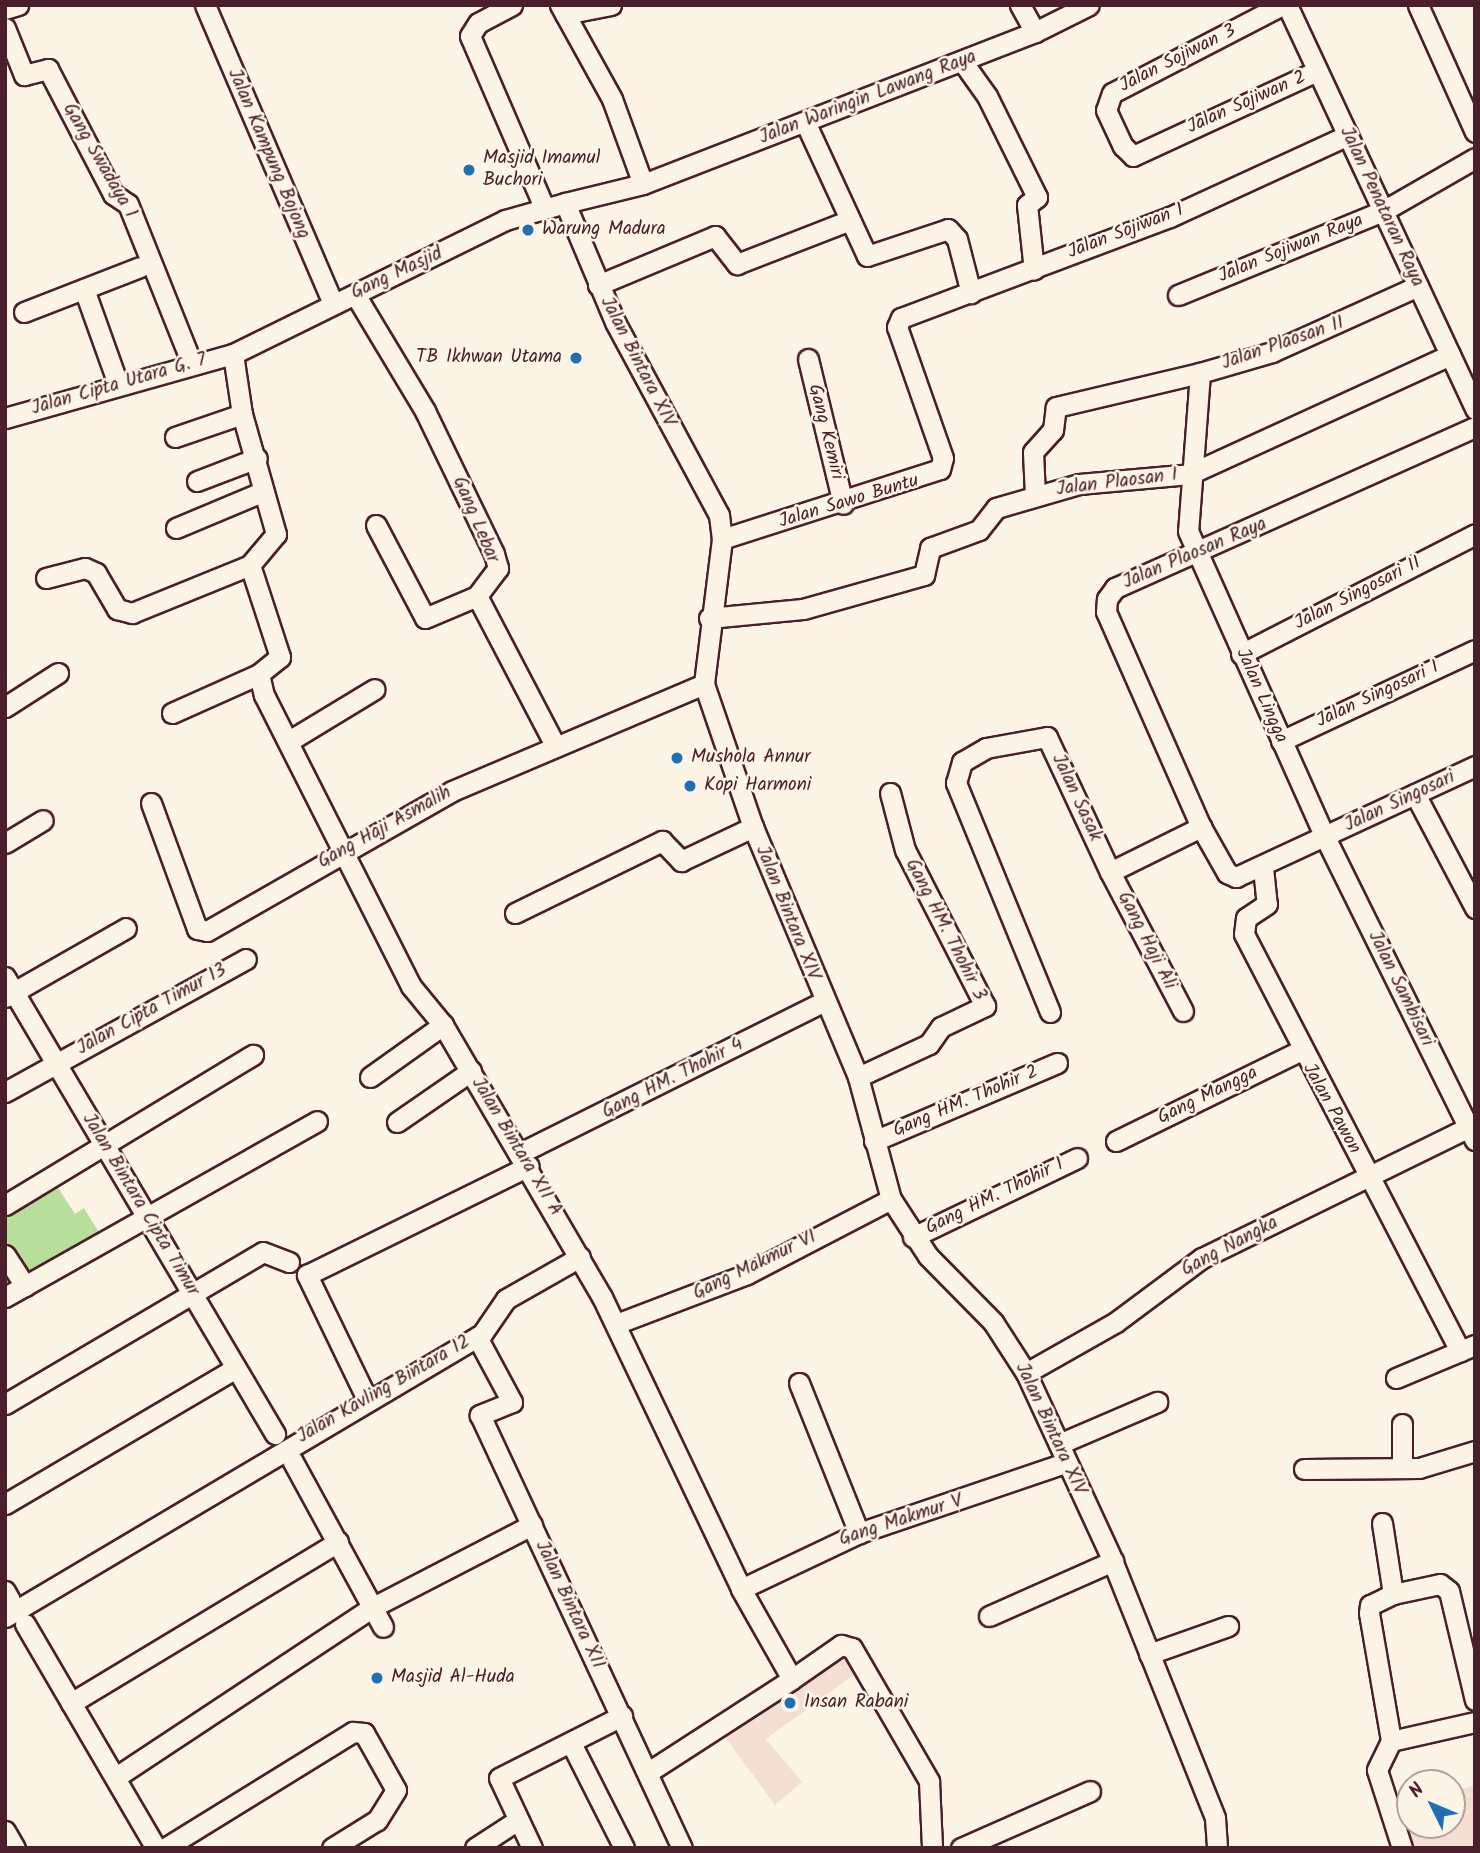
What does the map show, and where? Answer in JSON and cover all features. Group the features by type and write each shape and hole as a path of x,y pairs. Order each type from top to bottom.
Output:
{"street":[{"path":"5,9 18,5"},
{"name":"Jalan Kampung Bojong","path":"205,5 332,302"},
{"path":"512,5 478,23 470,36 544,207"},
{"path":"565,203 643,184 612,99 562,10 611,5"},
{"path":"1020,5 1035,33"},
{"name":"Jalan Waringin Lawang Raya","path":"643,184 806,124 1035,33 1089,5"},
{"name":"Jalan Penataran Raya","path":"1284,5 1348,135 1475,409"},
{"name":"Jalan Sojiwan 3","path":"1112,93 1284,5"},
{"path":"1418,5 1475,132"},
{"name":"Gang Swadaya 1","path":"5,27 24,75 48,69 113,194 128,204 192,364"},
{"path":"962,61 988,96 1037,197 1027,205 1034,270"},
{"name":"Jalan Sojiwan 2","path":"1112,93 1106,110 1133,156 1317,71"},
{"path":"806,124 848,221 867,256 948,229 957,239 971,293"},
{"name":"Jalan Sojiwan 1","path":"901,318 1170,217 1348,135"},
{"name":"Jalan Sojiwan Raya","path":"1178,295 1383,211 1475,158"},
{"name":"Gang Masjid","path":"233,354 332,302 356,296 505,220 565,203"},
{"name":"Jalan Bintara XIV","path":"565,203 598,285 719,515 722,540 709,618 704,684 753,827 823,1002 858,1077 891,1199 913,1237 993,1322 1026,1373 1065,1463 1113,1561 1215,1818 1217,1848"},
{"path":"598,285 715,236 737,264 848,221"},
{"path":"24,312 140,267"},
{"name":"Jalan Plaosan II","path":"1199,555 1188,531 1190,474 1200,373 1272,352 1418,286"},
{"path":"84,289 118,384"},
{"name":"Gang Lebar","path":"356,296 425,411 494,554 498,568 477,596"},
{"name":"Jalan Sawo Buntu","path":"722,540 843,505 940,469 943,458 897,327 901,318"},
{"path":"46,578 85,568 96,573 117,609 132,613 250,565 276,534 257,458 242,414 233,354"},
{"name":"Jalan Cipta Utara G. 7","path":"5,418 118,384 233,354"},
{"name":"Jalan Plaosan I","path":"709,618 803,609 924,575 930,548 979,530 996,508 1035,495 1190,474 1450,355"},
{"name":"Gang Kemiri","path":"808,359 843,505"},
{"path":"1035,495 1033,452 1053,430 1056,407 1200,373"},
{"path":"175,437 242,414"},
{"name":"Jalan Plaosan Raya","path":"1201,827 1106,612 1115,588 1199,555 1475,428"},
{"path":"197,481 257,458"},
{"path":"176,528 264,491"},
{"path":"376,525 425,618 477,596 554,743"},
{"name":"Jalan Singosari II","path":"1241,654 1475,534"},
{"name":"Jalan Lingga","path":"1199,555 1325,837"},
{"path":"172,713 259,674 280,657 250,565"},
{"name":"Jalan Singosari I","path":"1281,741 1475,650"},
{"path":"5,707 58,673"},
{"name":"Jalan Bintara XII A","path":"259,674 289,741 411,986 443,1024 525,1159 580,1257 616,1324 741,1589 792,1679"},
{"name":"Gang Haji Asmalih","path":"151,803 201,931 253,907 342,848 554,743 704,684"},
{"path":"289,741 374,690"},
{"name":"Jalan Sasak","path":"1050,1012 956,783 962,762 986,748 1044,735 1110,872"},
{"name":"Jalan Singosari","path":"1325,837 1475,766"},
{"name":"Gang HM. Thohir 3","path":"858,1077 929,1044 941,1027 985,1006 905,850 890,793"},
{"path":"1415,794 1475,908"},
{"path":"5,843 43,820"},
{"path":"515,913 662,842 681,861 753,827"},
{"path":"1110,872 1201,827 1230,876 1263,868 1325,837"},
{"name":"Jalan Sambisari","path":"1325,837 1472,1130"},
{"name":"Jalan Pawon","path":"1263,868 1268,904 1246,918 1243,932 1300,1051 1369,1178 1467,1348"},
{"name":"Gang Haji Ali","path":"1110,872 1183,1011"},
{"path":"8,989 126,928"},
{"name":"Jalan Cipta Timur 13","path":"5,1092 246,959"},
{"name":"Jalan Bintara Cipta Timur","path":"8,989 57,1062 102,1147 147,1216 284,1447 383,1627"},
{"name":"Gang HM. Thohir 4","path":"366,1397 307,1275 823,1002"},
{"path":"370,1077 443,1024"},
{"name":"Gang Mangga","path":"1116,1141 1300,1051"},
{"path":"5,1205 253,1055"},
{"name":"Gang HM. Thohir 2","path":"874,1141 1057,1063"},
{"path":"397,1122 471,1071"},
{"path":"5,1297 317,1121"},
{"name":"Gang Nangka","path":"1026,1373 1116,1322 1202,1258 1472,1130"},
{"name":"Gang HM. Thohir 1","path":"913,1237 1077,1158"},
{"name":"Gang Makmur VI","path":"616,1324 735,1279 891,1199"},
{"path":"5,1404 262,1252 289,1262"},
{"path":"5,1255 25,1286"},
{"name":"Jalan Kavling Bintara 12","path":"7,1602 284,1447 366,1397 477,1337 506,1298 580,1257"},
{"path":"477,1337 512,1402 480,1415 532,1525"},
{"path":"1396,1378 1467,1348"},
{"path":"5,1504 236,1368"},
{"path":"799,1383 859,1533"},
{"path":"1059,1444 1157,1402"},
{"path":"1402,1424 1402,1468"},
{"path":"1304,1469 1402,1468 1475,1451"},
{"name":"Gang Makmur V","path":"741,1589 859,1533 1065,1463"},
{"path":"1382,1523 1393,1594"},
{"name":"Jalan Bintara XII","path":"116,1777 373,1607 532,1525 650,1771 682,1848"},
{"path":"71,1703 338,1542"},
{"path":"989,1616 1113,1561"},
{"path":"1402,1848 1377,1770 1391,1741 1369,1613 1376,1600 1440,1584 1450,1591 1475,1700"},
{"path":"25,1624 156,1848"},
{"path":"1149,1654 1228,1626"},
{"path":"650,1771 841,1645 852,1648 929,1781 932,1848"},
{"path":"532,1848 499,1778 622,1716"},
{"path":"1391,1741 1475,1721"},
{"path":"165,1848 353,1732 364,1733 396,1790 377,1821 332,1848"},
{"path":"570,1743 624,1848"},
{"path":"961,1848 1090,1791"},
{"path":"475,1848 518,1819"},
{"path":"5,1831 15,1848"}],"shaded area":[{"name":"Insan Rabani","path":"839,1650 856,1673 766,1739 802,1782 775,1805 723,1734"},
{"path":"1475,1785 1475,1848 1394,1848 1379,1814 1396,1809 1396,1839 1466,1839 1466,1788"}],"green space":[{"path":"55,1183 75,1214 84,1208 100,1234 24,1281 5,1251 5,1213"}],"place":[{"name":"Masjid Imamul Buchori","path":"469,170"},
{"name":"Warung Madura","path":"528,230"},
{"name":"TB Ikhwan Utama","path":"576,358"},
{"name":"Mushola Annur","path":"677,758"},
{"name":"Kopi Harmoni","path":"690,786"},
{"name":"Masjid Al-Huda","path":"377,1678"},
{"name":"Insan Rabani","path":"790,1703"}]}
